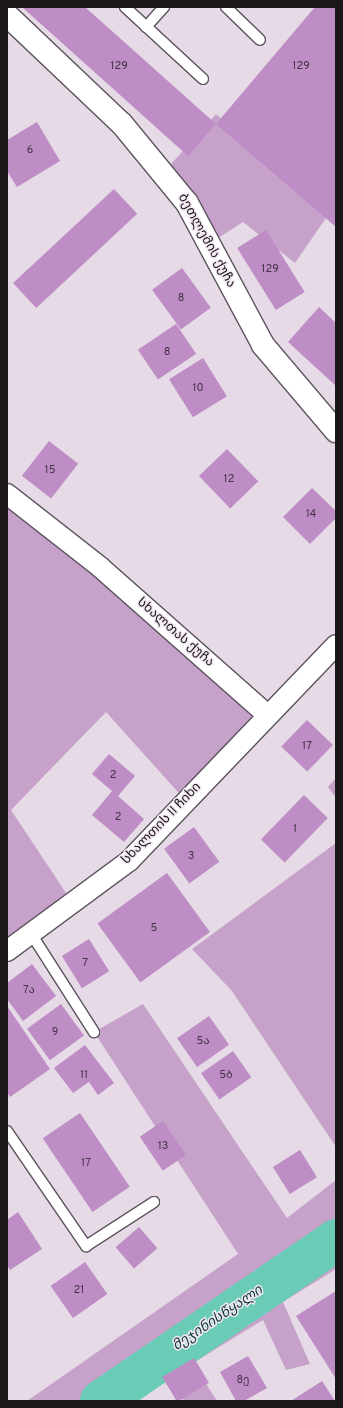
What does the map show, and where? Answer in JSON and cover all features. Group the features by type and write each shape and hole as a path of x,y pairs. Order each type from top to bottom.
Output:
{"street":[{"name":"ბეთლემის ქუჩა","path":"7,15 122,124 187,203 263,345 336,430"},
{"name":"სხალთას ქუჩა","path":"7,494 100,567 266,714"},
{"path":"266,714 336,645"},
{"name":"სხალთის II ჩიხი","path":"7,951 30,932 129,861 266,714"}],"lane":[{"path":"124,7 203,79"},
{"path":"146,27 164,7"},
{"path":"226,7 260,40"},
{"path":"30,932 94,1032"},
{"path":"7,1131 86,1246 154,1202"}],"shaded area":[{"path":"216,114 328,215 295,263 243,222 209,244 163,173"},
{"path":"7,494 266,714 186,801 106,712 11,810 72,902 7,951"},
{"path":"336,778 336,798 328,787"},
{"path":"336,843 336,1147 232,991 192,949"},
{"path":"143,1004 287,1218 336,1180 336,1269 283,1302 310,1364 286,1370 263,1320 193,1363 217,1401 184,1401 166,1375 128,1401 27,1401 238,1254 94,1032"}],"building":[{"path":"22,7 85,7 216,124 188,156"},
{"path":"315,7 336,7 336,227 216,124"},
{"path":"37,122 60,161 17,187 7,171 7,140"},
{"path":"114,189 137,214 36,308 13,283"},
{"path":"266,230 305,292 276,310 237,248"},
{"path":"182,268 211,308 181,329 152,290"},
{"path":"319,307 336,323 336,386 288,342"},
{"path":"176,324 196,354 158,380 138,350"},
{"path":"203,358 227,396 193,417 169,379"},
{"path":"49,441 78,464 51,498 22,476"},
{"path":"227,449 258,481 230,508 199,476"},
{"path":"312,488 336,511 336,518 310,544 283,517"},
{"path":"307,720 333,745 307,772 281,747"},
{"path":"109,754 135,776 118,796 144,819 124,842 92,815 112,791 92,774"},
{"path":"304,795 328,818 285,863 261,840"},
{"path":"194,827 219,862 189,884 164,849"},
{"path":"167,873 210,932 140,983 97,924"},
{"path":"89,939 109,971 82,988 62,956"},
{"path":"32,964 56,996 23,1021 7,999 7,983"},
{"path":"61,1004 84,1036 50,1060 27,1029"},
{"path":"7,1006 50,1069 10,1097 7,1092"},
{"path":"209,1016 229,1045 197,1067 177,1038"},
{"path":"85,1045 114,1083 98,1095 89,1082 73,1093 54,1068"},
{"path":"233,1051 251,1077 219,1100 201,1073"},
{"path":"80,1113 130,1187 92,1212 43,1138"},
{"path":"163,1121 186,1155 163,1171 140,1137"},
{"path":"300,1150 317,1177 290,1194 273,1167"},
{"path":"18,1212 42,1249 10,1270 7,1265 7,1220"},
{"path":"139,1227 157,1248 134,1268 116,1247"},
{"path":"85,1262 107,1294 73,1318 51,1286"},
{"path":"336,1291 336,1379 296,1316"},
{"path":"248,1356 267,1388 244,1401 236,1401 220,1372"},
{"path":"194,1358 209,1383 177,1401 162,1377"},
{"path":"322,1381 335,1401 291,1401"}],"waterway":[{"name":"მეჯინისწყალი","path":"101,1401 336,1240"}]}
